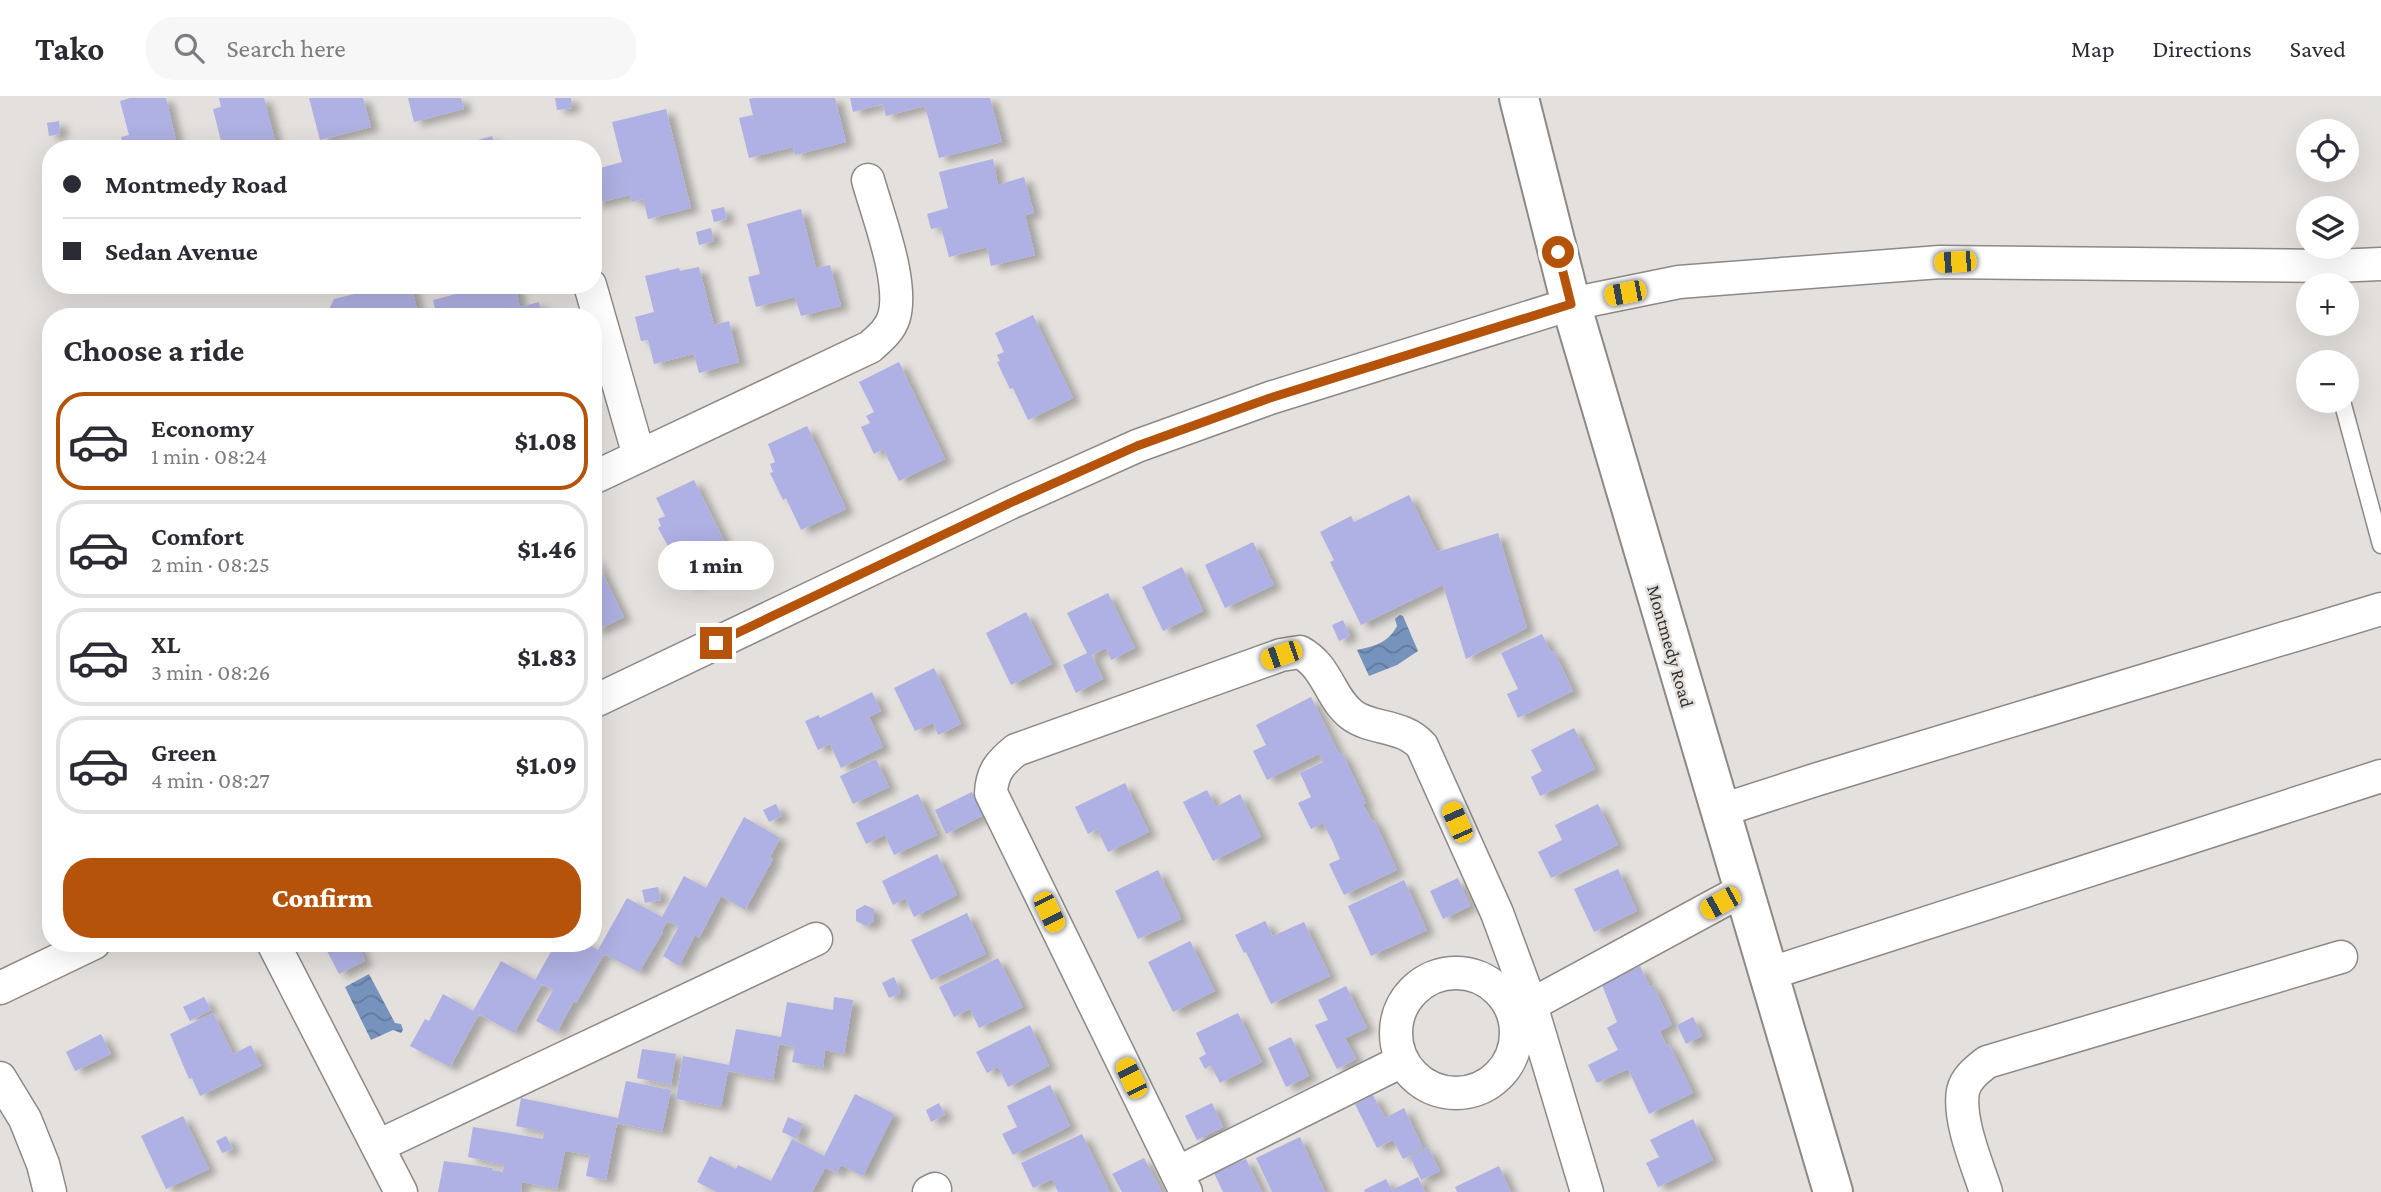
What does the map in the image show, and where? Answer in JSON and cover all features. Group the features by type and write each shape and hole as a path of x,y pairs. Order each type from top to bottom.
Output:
{"street":[{"name":"Montmedy Road","path":"1519,98 1571,304 1833,1192"},
{"path":"602,474 870,346 885,333 894,319 896,280 868,180"},
{"path":"602,698 1010,503 1137,446 1270,398 1571,304 1679,282 1950,262 2334,266 2381,264"},
{"path":"602,327 639,456"},
{"path":"1719,811 2381,609"},
{"path":"1402,1061 1182,1183 991,793 991,780 995,769 1016,750 1268,660 1300,652 1317,663 1346,709 1355,717 1410,736 1422,746 1497,913 1522,1010 1587,1192"},
{"path":"1768,974 2381,776"},
{"path":"1522,1010 1490,984 1472,975 1452,973 1433,978 1416,988 1404,1003 1397,1022 1396,1042 1402,1061 1414,1077 1430,1088 1449,1094 1469,1093 1488,1084 1502,1072 1512,1054 1522,1010 1743,890"},
{"path":"378,1146 816,939"},
{"path":"0,988 75,952"},
{"path":"278,952 401,1192"},
{"path":"1986,1192 1963,1117 1963,1090 1972,1073 1987,1062 2341,957"},
{"path":"0,1078 25,1119 43,1164 50,1192"}],"lane":[{"path":"2345,413 2381,545"}],"water":[{"path":"1403,616 1418,651 1397,665 1369,676 1357,650 1385,640 1397,626 1395,619"},
{"path":"369,974 395,1023 401,1024 401,1033 393,1030 371,1040 345,987"}],"building":[{"path":"130,98 166,98 176,140 122,140 121,137 129,135 120,101"},
{"path":"219,98 264,98 275,140 221,140 213,109 221,107"},
{"path":"309,98 363,98 371,127 320,140"},
{"path":"408,98 461,98 464,109 414,122"},
{"path":"555,98 571,98 572,108 557,110"},
{"path":"835,98 846,142 795,155 793,147 749,158 739,118 753,115 749,99"},
{"path":"850,98 990,98 1002,142 939,158 925,106 886,116 883,104 853,112"},
{"path":"666,109 691,208 648,219 643,199 632,202 630,195 602,202 602,168 622,162 612,122"},
{"path":"59,121 60,134 49,136 47,123"},
{"path":"993,159 998,185 1024,177 1034,213 1025,215 1035,255 991,266 987,247 949,257 941,227 931,229 927,214 948,208 939,172"},
{"path":"724,207 727,219 714,222 711,210"},
{"path":"801,209 816,268 830,265 841,306 801,316 795,297 756,307 748,277 760,274 747,224"},
{"path":"711,228 714,241 699,245 696,232"},
{"path":"699,267 714,325 729,321 739,362 699,373 694,354 654,364 648,340 641,341 635,317 654,312 645,276 679,268 680,271"},
{"path":"354,294 413,294 417,308 330,308 334,299"},
{"path":"456,294 517,294 520,307 539,302 540,308 435,308 433,300"},
{"path":"1033,315 1073,398 1028,420 997,362 1000,361 997,355 1004,352 995,333"},
{"path":"899,362 945,459 899,481 883,449 874,454 861,427 870,423 866,416 874,412 859,382"},
{"path":"807,426 846,509 801,530 786,498 783,500 770,473 773,472 770,464 775,462 768,444"},
{"path":"694,480 735,563 690,585 658,528 661,526 658,519 665,516 656,498"},
{"path":"1409,495 1437,552 1498,533 1527,628 1466,659 1443,585 1361,625 1330,562 1334,560 1320,532 1351,516 1354,522"},
{"path":"1253,542 1274,585 1225,608 1205,565"},
{"path":"1182,567 1203,611 1163,631 1142,587"},
{"path":"602,572 624,617 602,628"},
{"path":"1108,593 1135,648 1111,660 1106,648 1092,655 1103,679 1076,693 1063,665 1087,653 1067,613"},
{"path":"1026,612 1052,664 1011,685 986,633"},
{"path":"1343,620 1350,636 1339,641 1332,625"},
{"path":"1542,634 1551,652 1554,651 1573,691 1518,718 1507,694 1518,689 1501,653"},
{"path":"934,668 961,724 938,735 933,723 915,731 894,688"},
{"path":"872,692 881,711 869,717 883,747 841,768 830,744 818,750 805,721 819,715 820,718"},
{"path":"1311,697 1339,754 1342,753 1366,803 1363,804 1372,821 1374,820 1397,870 1344,895 1329,864 1340,859 1332,840 1323,823 1311,829 1298,803 1311,797 1300,773 1323,762 1319,754 1267,780 1253,751 1266,745 1256,725"},
{"path":"1574,728 1595,769 1540,796 1531,777 1542,771 1531,750"},
{"path":"876,759 889,787 853,804 840,776"},
{"path":"1125,783 1149,832 1108,852 1097,829 1088,834 1075,807"},
{"path":"1207,790 1216,807 1240,794 1261,837 1213,861 1183,802"},
{"path":"972,792 984,815 946,834 935,810"},
{"path":"918,794 937,835 894,855 885,835 866,844 856,823"},
{"path":"776,804 782,816 769,822 763,810"},
{"path":"1598,804 1618,845 1551,878 1538,852 1562,840 1555,825"},
{"path":"744,817 780,838 770,857 773,859 745,910 721,896 699,938 695,935 679,966 663,956 679,926 667,921 639,972 604,954 557,1032 536,1021 553,990 542,984 514,1033 479,1014 450,1067 410,1046 425,1019 429,1021 443,994 473,1011 501,961 535,980 551,952 602,952 602,943 627,898 662,917 684,876 706,888"},
{"path":"937,854 957,895 914,917 905,898 893,905 882,881"},
{"path":"1618,869 1637,911 1594,932 1574,889"},
{"path":"1158,870 1181,919 1138,939 1115,891"},
{"path":"1458,878 1470,906 1443,919 1430,891"},
{"path":"1404,880 1427,930 1371,956 1348,906"},
{"path":"658,887 661,900 645,903 642,890"},
{"path":"865,905 874,909 874,921 866,926 856,921 856,910"},
{"path":"967,913 986,954 931,980 911,940"},
{"path":"1265,921 1273,936 1304,922 1330,976 1271,1004 1235,935"},
{"path":"1190,941 1215,991 1173,1012 1148,962"},
{"path":"328,952 361,952 365,961 339,974"},
{"path":"998,958 1023,1007 979,1028 970,1009 954,1017 939,987"},
{"path":"1640,966 1650,987 1653,985 1672,1025 1660,1031 1693,1093 1649,1114 1628,1069 1597,1083 1588,1065 1618,1050 1607,1028 1617,1022 1602,985"},
{"path":"894,977 901,993 889,998 882,983"},
{"path":"1346,986 1367,1028 1345,1038 1356,1059 1337,1069 1315,1025 1328,1020 1318,1000"},
{"path":"204,997 211,1010 190,1021 183,1007"},
{"path":"834,997 853,1000 844,1054 825,1050 823,1068 792,1062 795,1047 779,1044 773,1080 728,1071 721,1107 676,1099 683,1056 729,1065 736,1029 781,1037 787,1002 833,1010"},
{"path":"213,1013 233,1054 251,1045 261,1066 200,1096 192,1078 189,1079 170,1034"},
{"path":"1238,1013 1262,1062 1220,1083 1211,1065 1205,1069 1199,1058 1206,1054 1196,1033"},
{"path":"1693,1017 1702,1036 1686,1044 1677,1025"},
{"path":"1030,1025 1049,1066 1008,1087 998,1067 987,1073 976,1052"},
{"path":"101,1034 111,1054 75,1071 66,1052"},
{"path":"1291,1037 1309,1076 1286,1087 1268,1048"},
{"path":"642,1049 676,1054 671,1085 637,1078"},
{"path":"626,1081 671,1090 662,1132 617,1123 606,1180 586,1176 590,1155 565,1151 557,1189 522,1182 521,1192 438,1192 444,1161 503,1172 504,1165 468,1157 473,1127 543,1139 544,1132 516,1126 521,1098 618,1118"},
{"path":"1050,1085 1070,1126 1013,1155 1002,1134 1017,1127 1007,1106"},
{"path":"855,1094 894,1114 863,1176 841,1165 837,1173 825,1168 812,1192 717,1192 697,1182 710,1156 736,1169 738,1165 771,1181 792,1139 824,1156"},
{"path":"1373,1095 1385,1118 1404,1108 1423,1148 1403,1159 1393,1140 1377,1148 1355,1104"},
{"path":"939,1103 945,1115 931,1122 926,1110"},
{"path":"1212,1103 1223,1127 1197,1140 1185,1116"},
{"path":"183,1116 209,1169 166,1189 141,1136"},
{"path":"788,1117 803,1124 797,1139 782,1132"},
{"path":"1693,1119 1713,1160 1658,1187 1646,1163 1659,1157 1650,1140"},
{"path":"1082,1134 1110,1192 1058,1192 1052,1179 1033,1188 1021,1163"},
{"path":"226,1136 233,1149 222,1153 216,1141"},
{"path":"1300,1137 1325,1192 1272,1192 1256,1158"},
{"path":"1428,1147 1440,1171 1421,1180 1410,1157"},
{"path":"1144,1158 1162,1192 1122,1192 1112,1174"},
{"path":"1246,1159 1262,1192 1223,1192 1214,1173"},
{"path":"1499,1166 1511,1192 1457,1192 1455,1187"},
{"path":"1418,1177 1425,1192 1364,1190 1386,1179 1392,1190"}],"route":[{"path":"716,643 1010,503 1137,446 1270,398 1571,304 1558,252"}]}
